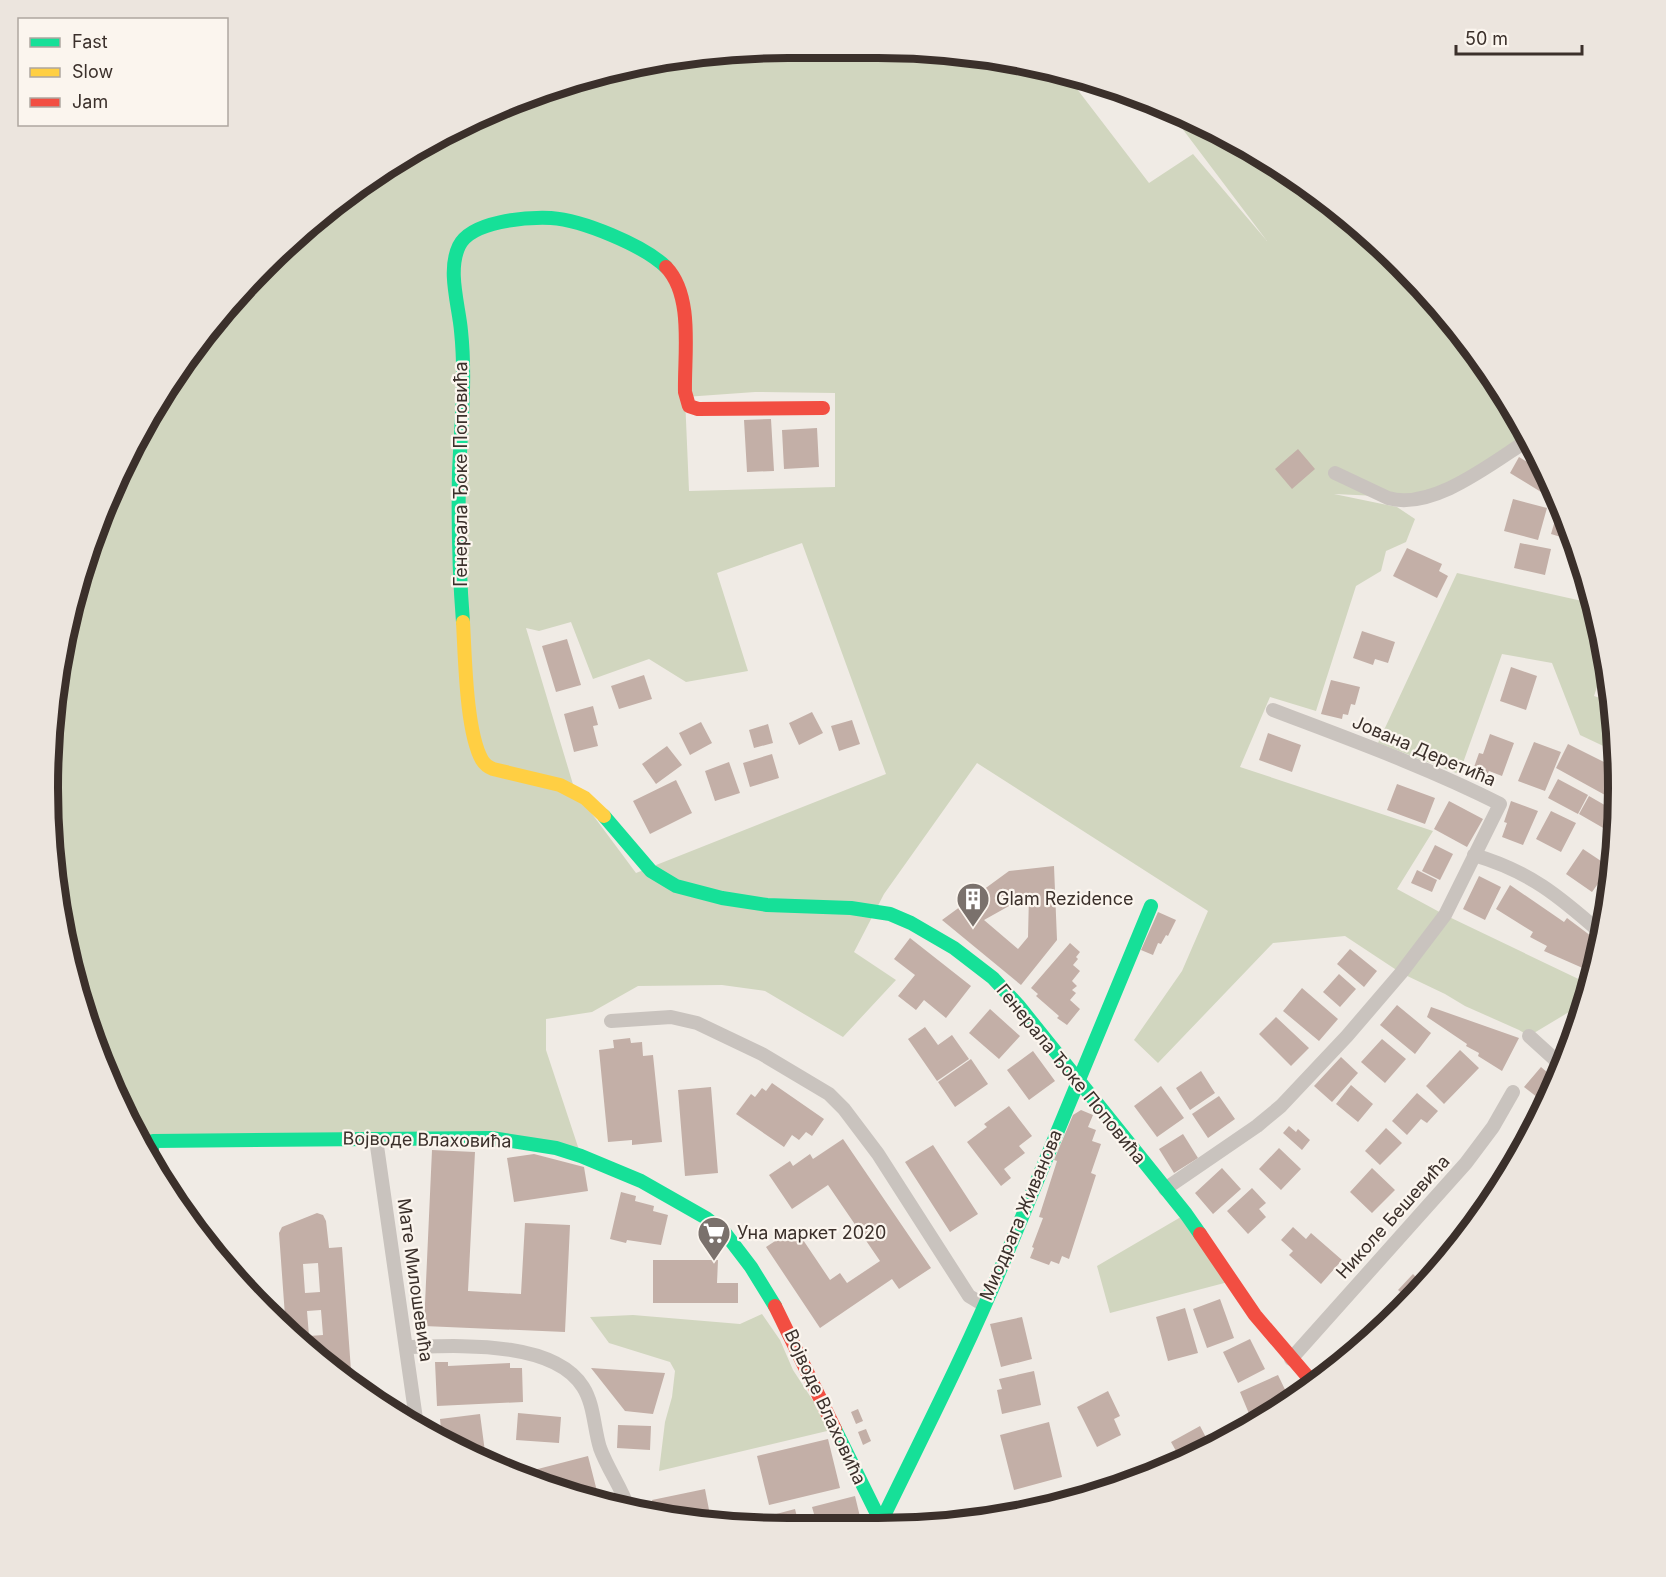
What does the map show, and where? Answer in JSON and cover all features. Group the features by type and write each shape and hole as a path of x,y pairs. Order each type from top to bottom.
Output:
{"street":[{"name":"Генерала Ђоке Поповића","path":"823,408 698,409 689,406 685,396 682,296 668,270 647,251 571,220 552,218 526,218 478,229 466,235 459,246 454,269 462,341 458,512 462,625 471,716 480,757 487,767 493,770 560,785 585,798 613,825 651,871 676,886 722,898 767,905 872,910 891,914 954,948 993,978 1022,1010 1186,1214 1255,1315 1308,1378"},
{"path":"1335,473 1396,501 1411,500 1458,484 1521,445"},
{"name":"Јована Деретића","path":"1273,710 1381,751 1473,790 1500,804 1474,855"},
{"path":"1165,1189 1257,1126 1281,1106 1340,1044 1401,973 1445,915 1474,855 1518,871 1539,883 1594,928"},
{"name":"Миодрага Живанова","path":"886,1518 1003,1264 1151,906"},
{"path":"611,1021 671,1017 697,1023 762,1054 829,1094 844,1109 878,1154 969,1296 984,1305"},
{"path":"1529,1036 1555,1060"},
{"name":"Николе Бешевића","path":"1291,1359 1466,1163 1493,1127 1513,1092"},
{"name":"Војводе Влаховића","path":"152,1146 153,1141 492,1138 556,1148 602,1164 640,1181 705,1218 725,1233 738,1248 774,1302 880,1518"},
{"name":"Мате Милошевића","path":"376,1139 416,1416"},
{"path":"406,1347 506,1350 539,1357 570,1372 585,1390 600,1448 624,1499"}],"green space":[{"path":"878,58 925,60 973,65 1066,83 1074,86 1149,183 1193,154 1267,241 1179,124 1243,156 1322,209 1394,272 1426,307 1457,344 1484,383 1521,444 1421,498 1334,494 1397,507 1415,519 1406,542 1386,551 1381,571 1356,586 1316,711 1270,697 1240,767 1433,831 1397,889 1445,915 1582,981 1573,1010 1529,1036 1401,973 1345,936 1273,943 1158,1063 1134,1040 1182,971 1208,911 977,763 884,894 854,952 896,980 843,1037 765,991 722,985 638,986 592,1012 546,1019 546,1050 581,1156 556,1148 153,1141 152,1145 134,1111 97,1023 83,977 73,931 60,836 58,788 65,693 83,600 97,554 114,509 156,423 209,344 240,307 272,272 344,209 423,156 466,134 509,114 600,83 693,65 741,60","holes":["755,392 835,393 835,487 689,491 685,397","802,543 886,774 636,873 575,791 526,628 539,631 571,622 593,679 649,659 686,682 748,671 717,573"]},
{"path":"1457,573 1583,601 1599,681 1594,696 1602,699 1606,747 1580,735 1552,663 1502,654 1459,774 1378,743"},
{"path":"1186,1214 1232,1281 1110,1313 1097,1266"},
{"path":"762,1314 780,1340 793,1370 821,1413 827,1431 659,1471 665,1422 672,1397 675,1371 670,1362 609,1343 590,1317 633,1315 740,1324"}],"building":[{"path":"771,419 774,471 747,472 744,420"},
{"path":"817,428 819,467 784,469 782,430"},
{"path":"1298,449 1315,469 1292,489 1275,469"},
{"path":"1519,457 1529,463 1543,489 1541,492 1510,473"},
{"path":"1513,499 1547,508 1538,540 1504,531"},
{"path":"1556,519 1563,538 1551,534"},
{"path":"1520,543 1551,549 1545,575 1514,568"},
{"path":"1407,548 1442,564 1439,571 1448,576 1437,598 1393,576"},
{"path":"1362,631 1395,642 1388,663 1375,659 1373,665 1353,658"},
{"path":"567,639 581,685 556,692 542,646"},
{"path":"1511,667 1537,676 1526,710 1500,701"},
{"path":"644,675 652,699 619,709 611,686"},
{"path":"1331,680 1360,687 1355,705 1351,704 1348,715 1343,714 1342,719 1321,714"},
{"path":"593,706 598,725 593,726 598,746 574,752 564,714"},
{"path":"812,712 823,733 799,745 789,723"},
{"path":"852,720 860,744 839,751 831,726"},
{"path":"701,722 712,743 690,755 679,733"},
{"path":"768,724 773,743 754,748 749,730"},
{"path":"1268,733 1301,745 1292,772 1259,760"},
{"path":"1490,734 1514,743 1502,776 1489,771 1487,775 1473,770 1479,753 1483,754"},
{"path":"1534,742 1561,752 1545,791 1518,781"},
{"path":"1568,744 1607,763 1608,789 1605,795 1556,768"},
{"path":"667,746 682,765 656,784 642,764"},
{"path":"772,754 779,778 750,787 743,763"},
{"path":"729,762 740,793 715,801 705,771"},
{"path":"1558,779 1588,795 1578,814 1548,798"},
{"path":"676,780 692,813 650,834 633,801"},
{"path":"1397,784 1435,798 1425,824 1387,810"},
{"path":"1589,796 1607,807 1606,826 1605,829 1579,814"},
{"path":"1449,801 1483,819 1467,847 1434,829"},
{"path":"1511,801 1538,811 1523,845 1502,837"},
{"path":"1551,811 1576,823 1561,852 1536,839"},
{"path":"1435,845 1453,854 1440,880 1422,871"},
{"path":"1583,849 1603,862 1602,879 1592,892 1566,874"},
{"name":"Glam Rezidence","path":"1054,866 1057,940 1021,985 942,920 1009,871","holes":["1029,895 1028,937 1018,949 984,920"]},
{"path":"1417,870 1437,880 1432,892 1411,883"},
{"path":"1479,876 1501,887 1485,920 1463,909"},
{"path":"1510,885 1564,922 1567,918 1592,937 1585,969 1544,951 1547,946 1530,937 1533,932 1496,909"},
{"path":"1158,912 1176,920 1168,936 1166,935 1161,944 1158,943 1153,955 1141,950"},
{"path":"910,938 971,986 946,1018 924,1000 916,1010 898,996 915,975 894,959"},
{"path":"1070,943 1080,952 1073,965 1080,971 1072,981 1077,986 1072,990 1076,993 1070,1000 1080,1009 1067,1025 1057,1018 1059,1016 1036,996 1038,994 1031,988"},
{"path":"1350,949 1377,971 1364,987 1337,964"},
{"path":"1339,974 1356,989 1340,1007 1323,992"},
{"path":"1302,988 1338,1019 1319,1041 1283,1011"},
{"path":"1397,1005 1431,1033 1415,1054 1380,1025"},
{"path":"1431,1007 1519,1038 1502,1071 1478,1056 1479,1053 1427,1017"},
{"path":"990,1009 1020,1036 999,1059 969,1033"},
{"path":"1276,1017 1309,1048 1291,1066 1259,1034"},
{"path":"925,1027 938,1045 952,1035 969,1059 937,1081 908,1039"},
{"path":"630,1038 631,1043 642,1042 643,1056 653,1055 662,1142 632,1145 632,1140 608,1142 599,1050 614,1048 613,1040"},
{"path":"1382,1039 1406,1059 1385,1083 1361,1062"},
{"path":"1460,1050 1479,1068 1444,1104 1426,1086"},
{"path":"1033,1051 1055,1081 1029,1100 1007,1070"},
{"path":"1341,1057 1358,1073 1332,1102 1314,1086"},
{"path":"971,1059 988,1084 955,1107 938,1082"},
{"path":"1541,1067 1549,1074 1538,1098 1524,1087"},
{"path":"1201,1071 1215,1093 1190,1110 1176,1088"},
{"path":"772,1083 824,1119 812,1136 806,1132 799,1140 792,1135 784,1147 736,1114 751,1094 755,1097 762,1088 766,1091"},
{"path":"1351,1085 1373,1104 1358,1122 1336,1104"},
{"path":"1161,1086 1184,1118 1157,1137 1134,1106"},
{"path":"711,1087 718,1173 685,1176 678,1090"},
{"path":"1417,1093 1438,1111 1427,1123 1421,1119 1407,1135 1392,1121"},
{"path":"1219,1096 1235,1119 1208,1138 1192,1114"},
{"path":"1009,1106 1032,1136 1019,1146 1025,1153 1004,1169 1011,1178 1001,1186 967,1142 987,1127 984,1124"},
{"path":"1081,1110 1093,1115 1088,1127 1096,1130 1092,1141 1101,1144 1091,1173 1096,1175 1069,1259 1062,1256 1059,1264 1051,1261 1049,1265 1030,1258 1034,1248 1032,1247 1043,1218 1039,1217 1057,1161 1054,1160 1073,1115"},
{"path":"1289,1126 1296,1132 1298,1129 1310,1140 1302,1150 1283,1133"},
{"path":"1386,1128 1402,1143 1380,1165 1365,1151"},
{"path":"1183,1134 1198,1158 1174,1173 1159,1149"},
{"path":"843,1139 931,1268 899,1289 892,1279 820,1328 766,1247 795,1228 830,1280 840,1273 847,1283 880,1261 828,1185 792,1209 769,1175 790,1161 793,1166 810,1154 813,1159"},
{"path":"933,1145 978,1214 950,1232 905,1162"},
{"path":"1279,1148 1301,1169 1281,1190 1259,1169"},
{"path":"432,1150 475,1152 468,1291 521,1294 525,1223 570,1225 565,1332 424,1326"},
{"path":"534,1154 584,1167 588,1191 514,1202 507,1158"},
{"path":"1222,1168 1241,1189 1213,1214 1195,1193"},
{"path":"1372,1168 1395,1190 1372,1213 1350,1192"},
{"path":"1252,1188 1266,1203 1259,1209 1266,1217 1248,1234 1227,1211"},
{"path":"621,1192 636,1196 635,1201 654,1206 653,1211 668,1215 661,1245 627,1240 626,1243 610,1239"},
{"path":"317,1213 323,1215 326,1221 329,1248 342,1247 351,1373 285,1317 279,1233 282,1227","holes":["318,1263 320,1292 305,1293 303,1264","321,1310 323,1335 309,1336 307,1311"]},
{"path":"1293,1227 1306,1239 1311,1233 1342,1260 1321,1284 1289,1255 1293,1251 1281,1240"},
{"path":"653,1260 718,1260 717,1283 738,1283 738,1303 653,1303"},
{"path":"1413,1274 1418,1279 1404,1295 1398,1290"},
{"path":"1220,1299 1234,1338 1207,1348 1193,1309"},
{"path":"1185,1308 1198,1353 1168,1361 1156,1317"},
{"path":"1022,1317 1032,1359 1001,1367 990,1324"},
{"path":"1250,1339 1265,1369 1238,1383 1223,1352"},
{"path":"435,1362 448,1362 448,1366 510,1363 510,1368 522,1368 523,1402 437,1406"},
{"path":"591,1368 665,1373 653,1414 625,1411"},
{"path":"1034,1371 1041,1405 1002,1414 997,1390 1002,1389 999,1379"},
{"path":"1278,1375 1286,1393 1250,1416 1240,1392"},
{"path":"1108,1391 1120,1416 1114,1419 1121,1435 1097,1447 1077,1407"},
{"path":"858,1409 863,1421 856,1424 851,1412"},
{"path":"518,1413 561,1417 559,1443 516,1440"},
{"path":"480,1414 485,1452 441,1430 440,1419"},
{"path":"1049,1422 1062,1477 1014,1490 1000,1435"},
{"path":"618,1425 651,1426 650,1450 617,1448"},
{"path":"1200,1426 1207,1439 1177,1454 1171,1442"},
{"path":"866,1429 871,1441 863,1445 858,1432"},
{"path":"828,1439 840,1488 769,1505 757,1456"},
{"path":"588,1456 598,1493 554,1480 530,1471"},
{"path":"705,1489 710,1514 653,1505 652,1500"},
{"path":"855,1496 860,1518 815,1518 812,1507"},
{"path":"795,1509 797,1518 788,1518 763,1517"}],"traffic: fast":[{"path":"463,622 459,509 463,366 454,277 459,246 475,231 500,222 551,218 579,223 612,235 643,250 666,267"},
{"path":"604,816 651,871 676,886 722,898 767,905 851,908 890,914 911,923 954,948 993,978 1018,1005 1200,1234"},
{"path":"883,1518 989,1296 1151,906"},
{"path":"152,1146 153,1141 492,1138 556,1148 641,1181 706,1218 725,1233 751,1267 775,1306"},
{"path":"835,1429 875,1510 881,1518"}],"traffic: slow":[{"path":"463,622 469,713 483,762 493,769 560,785 585,798 604,816"}],"traffic: jam":[{"path":"666,267 675,279 684,310 686,326 685,392 689,406 698,409 823,408"},
{"path":"1200,1234 1255,1315 1308,1377"},
{"path":"775,1306 835,1429"}],"place":[{"name":"Glam Rezidence","path":"973,928"},
{"name":"Уна маркет 2020","path":"714,1262"}]}
